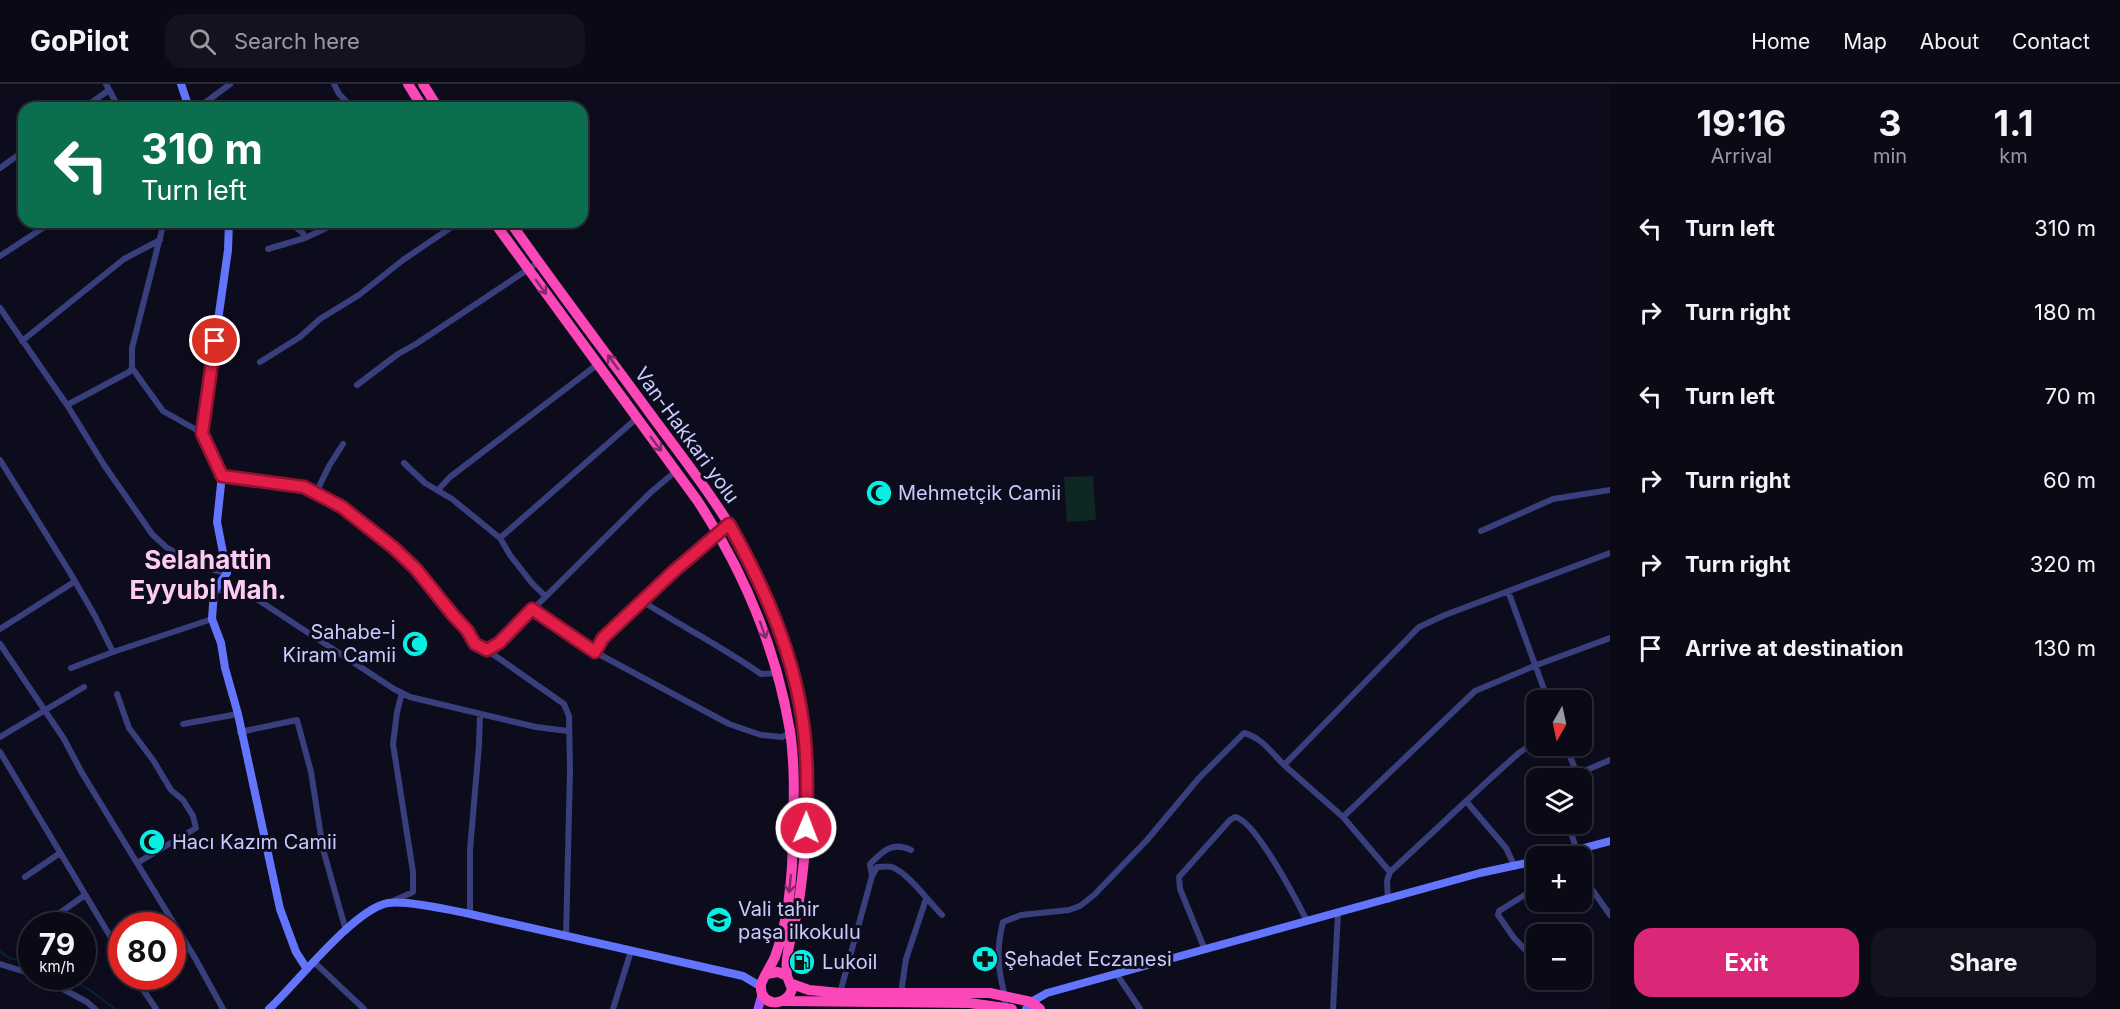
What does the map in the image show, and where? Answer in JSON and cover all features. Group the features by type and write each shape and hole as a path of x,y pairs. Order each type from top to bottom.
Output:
{"highway":[{"path":"408,84 419,102"},
{"path":"423,84 434,102"},
{"path":"498,228 719,533 753,604 778,673 790,733 794,780 793,852 783,930 777,952 764,978 761,990 769,1001 776,1004 969,1003 1032,1007"},
{"name":"Van-Hakkari yolu","path":"514,228 729,524 767,597 791,670 804,729 807,779 805,851 799,904 787,962 790,980"},
{"path":"753,604 767,597"},
{"path":"793,852 805,851"},
{"path":"767,974 778,972 809,990 840,993 972,993 1007,1004"},
{"path":"776,1004 791,994 790,980"}],"main road":[{"path":"759,1009 761,990"}],"street":[{"path":"181,84 187,102"},
{"path":"206,102 230,84"},
{"path":"334,84 339,94 347,102"},
{"path":"91,102 108,87 116,102"},
{"path":"0,168 18,155"},
{"path":"0,256 43,228"},
{"path":"163,228 132,348 132,368 163,411 202,433"},
{"path":"229,228 228,250 202,433 222,476 217,522 227,573 214,591 212,619 221,643 225,668 238,714 240,732 280,909 296,952 307,969"},
{"path":"297,228 305,238"},
{"path":"268,249 305,238 326,228"},
{"path":"260,362 300,337 320,319 359,295 403,260 450,228"},
{"path":"22,341 124,259 160,240"},
{"path":"357,385 398,354 538,262"},
{"path":"0,308 68,405 104,465 152,534 166,547 180,555 214,570 227,573"},
{"path":"438,490 450,477 598,364"},
{"path":"68,405 129,372 132,368"},
{"path":"500,538 637,418"},
{"path":"316,493 329,466 344,444"},
{"path":"0,460 69,571 95,616 112,652"},
{"path":"404,463 425,483 438,490 500,538 510,555 545,596"},
{"path":"487,650 499,643 650,493 676,471"},
{"path":"222,476 293,485 316,493 342,507 394,548 424,577 467,630 475,644 564,704 569,716 570,770 566,938"},
{"path":"1481,531 1553,499 1610,490"},
{"path":"595,652 603,638 729,524"},
{"path":"1284,765 1419,627 1610,553"},
{"path":"0,629 74,582"},
{"path":"214,591 236,588 246,592 402,693 437,705 480,715 568,731"},
{"path":"1508,591 1544,690"},
{"path":"642,601 761,674 778,673"},
{"path":"532,609 595,652 729,724 761,735 782,737 790,733"},
{"path":"71,669 112,652 212,619"},
{"path":"1343,817 1475,691 1610,638"},
{"path":"0,644 64,739 223,1009"},
{"path":"0,737 84,687"},
{"path":"269,1009 346,931 374,908 413,892 393,744 402,693"},
{"path":"117,694 129,728 153,760 171,790 183,800 194,816 196,828 137,863"},
{"path":"183,724 238,714"},
{"path":"470,914 470,850 480,715"},
{"path":"240,732 297,720 311,772 323,849 346,931"},
{"path":"1007,1004 1001,977 998,943 1003,922 1021,915 1069,910 1080,906 1094,895 1147,840 1199,778 1244,733 1252,735 1264,744 1284,765 1343,817 1390,872"},
{"path":"1388,900 1387,882 1390,872 1526,748"},
{"path":"0,752 108,932"},
{"path":"1591,768 1610,760"},
{"path":"1466,801 1506,848 1515,867"},
{"path":"1205,950 1180,889 1179,877 1235,816 1241,817 1280,870 1307,921"},
{"path":"1592,847 1610,841"},
{"path":"872,876 870,864 892,846 902,845 911,850"},
{"path":"24,877 60,853"},
{"path":"1032,1007 1047,993 1116,973 1480,873 1526,864"},
{"path":"840,993 872,876 877,867 890,867 915,885 942,915"},
{"path":"1592,889 1609,912"},
{"path":"1526,894 1499,911 1498,915 1514,939 1526,951"},
{"path":"61,912 86,895"},
{"path":"901,994 906,959 926,899"},
{"path":"390,903 435,907 470,914 566,938 743,976 767,974"},
{"path":"1333,1009 1338,912"},
{"path":"613,1009 631,951"},
{"path":"314,962 364,1009"},
{"path":"0,964 18,970"},
{"path":"1116,973 1140,1009"},
{"path":"743,976 761,990"},
{"path":"65,990 95,1009"},
{"path":"143,990 156,1009"}],"green space":[{"path":"1093,476 1096,520 1067,522 1064,477"}],"waterway":[{"path":"0,951 18,960"},
{"path":"90,990 115,1009"}],"place":[{"name":"Mehmetçik Camii","path":"879,493"},
{"name":"Sahabe-İ Kiram Camii","path":"415,644"},
{"name":"Hacı Kazım Camii","path":"152,842"},
{"name":"Vali tahir paşa ilkokulu","path":"719,920"},
{"name":"Şehadet Eczanesi","path":"985,959"},
{"name":"Lukoil","path":"802,962"}],"district":[{"name":"Selahattin Eyyubi Mah.","path":"208,574"}],"route":[{"path":"215,341 202,433 222,476 304,487 325,496 342,507 394,548 416,569 467,630 475,644 487,650 499,643 532,609 595,652 603,638 674,571 729,524 767,597 791,670 804,729 807,779 806,828"}]}
